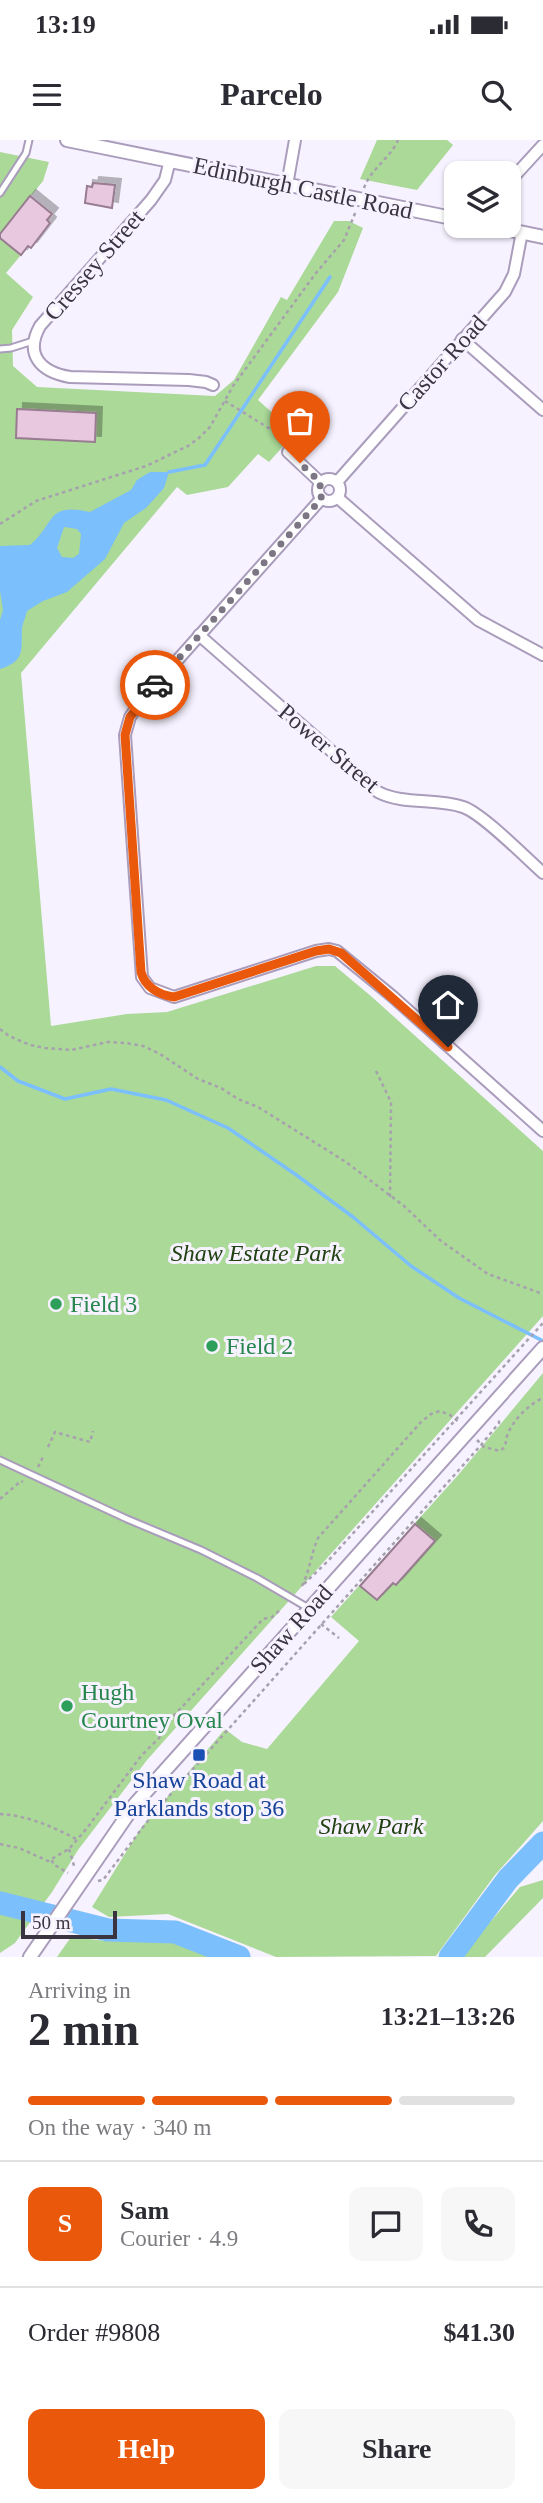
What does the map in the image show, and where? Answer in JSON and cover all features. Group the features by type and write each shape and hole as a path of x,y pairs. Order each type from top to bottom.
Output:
{"street":[{"path":"287,185 295,140"},
{"name":"Edinburgh Castle Road","path":"74,141 444,216"},
{"path":"521,169 543,145"},
{"name":"Cressey Street","path":"170,160 165,180 152,200 48,316 33,341 34,354 52,372 62,376 199,380 213,385"},
{"path":"522,232 543,237"},
{"name":"Castor Road","path":"337,482 499,299 510,283 522,232"},
{"path":"462,339 543,410"},
{"path":"288,452 321,483"},
{"path":"327,479 337,482 341,492 338,498 328,501 322,498 318,493 321,483 327,479"},
{"path":"322,498 135,709 125,728 141,972 148,986 174,997 322,950 337,951 392,996 543,1132"},
{"path":"338,498 478,620 543,655"},
{"name":"Power Street","path":"200,635 378,792 391,797 454,805 470,810 543,873"},
{"name":"Shaw Road","path":"30,1957 135,1804 543,1348"}],"lane":[{"path":"0,193 26,153 29,140"},
{"path":"0,349 33,341"},
{"path":"0,1460 201,1550 310,1609"}],"path":[{"path":"364,189 369,176 388,157 398,140"},
{"path":"227,402 280,437 288,452"},
{"path":"0,1029 30,1045 45,1048 71,1050 108,1042 143,1046 160,1054 198,1079 258,1107 346,1162 404,1206 441,1241 488,1274 543,1294"},
{"path":"376,1071 391,1102 390,1197"},
{"path":"456,1420 440,1411 421,1422 318,1538 302,1586 328,1561 456,1420 543,1323"},
{"path":"477,1440 492,1450 500,1451 505,1447 508,1434 517,1419 541,1399"},
{"path":"103,1880 153,1814 499,1423"},
{"path":"48,1447 55,1432 90,1442 93,1431"},
{"path":"37,1469 43,1457"},
{"path":"0,1499 21,1481 30,1485"},
{"path":"0,1844 19,1848 48,1861 69,1849 141,1756 161,1736 169,1721 263,1619 272,1617 281,1609"},
{"path":"321,1624 339,1638"},
{"path":"0,1815 10,1815 66,1832 76,1839"},
{"path":"52,1860 53,1864 68,1873"}],"green space":[{"path":"377,140 447,140 453,145 417,190 360,179"},
{"path":"0,152 49,162 43,181 0,234"},
{"name":"Shaw Estate Park","path":"334,221 349,221 363,228 338,292 258,400 295,433 269,462 258,454 228,487 187,495 177,487 21,673 51,1026 127,1014 167,1012 316,966 335,966 543,1151 543,1316 147,1760 78,1850 15,1943 0,1953 0,238 21,255 6,273 33,297 12,330 13,366 37,387 215,396 234,380 281,297 287,300"},
{"name":"Shaw Park","path":"543,1373 543,1821 495,1875 436,1956 276,1957 168,1914 109,1917 92,1907 141,1828 225,1729 242,1742 267,1749 359,1641 331,1617 459,1474"},
{"path":"543,1880 543,1898 485,1957 460,1957 520,1887"},
{"path":"71,1937 107,1941 175,1942 211,1957 57,1957"}],"water":[{"path":"150,472 169,472 164,488 146,508 124,523 105,559 67,592 43,601 27,611 18,658 0,669 0,620 3,610 0,591 0,546 30,545 59,512 90,512 131,490 137,480","holes":["64,527 77,529 81,534 79,554 73,558 62,557 57,548"]}],"building":[{"path":"93,183 115,185 112,208 85,203 87,186 92,187"},
{"path":"30,196 52,214 47,220 50,223 31,248 28,246 21,255 0,238 0,234"},
{"path":"17,409 96,413 95,442 16,438"},
{"path":"415,1524 435,1541 396,1585 393,1583 377,1600 360,1586"}],"waterway":[{"path":"169,472 205,465 330,277"},
{"path":"0,1067 18,1081 65,1099 111,1089 166,1100 228,1128 353,1217 411,1266 459,1298 543,1341"},
{"path":"450,1957 508,1879 543,1843"},
{"path":"0,1903 108,1930 175,1932 239,1957"}],"way so far":[{"path":"155,685 322,498 318,493 321,483 300,463"}],"place":[{"name":"Field 3","path":"56,1304"},
{"name":"Field 2","path":"212,1346"},
{"name":"Hugh Courtney Oval","path":"67,1706"},
{"name":"Shaw Road at Parklands stop 36","path":"199,1755"}],"route":[{"path":"155,685 135,709 125,728 141,972 146,984 163,995 174,997 316,951 333,949 392,996 448,1047"}]}
